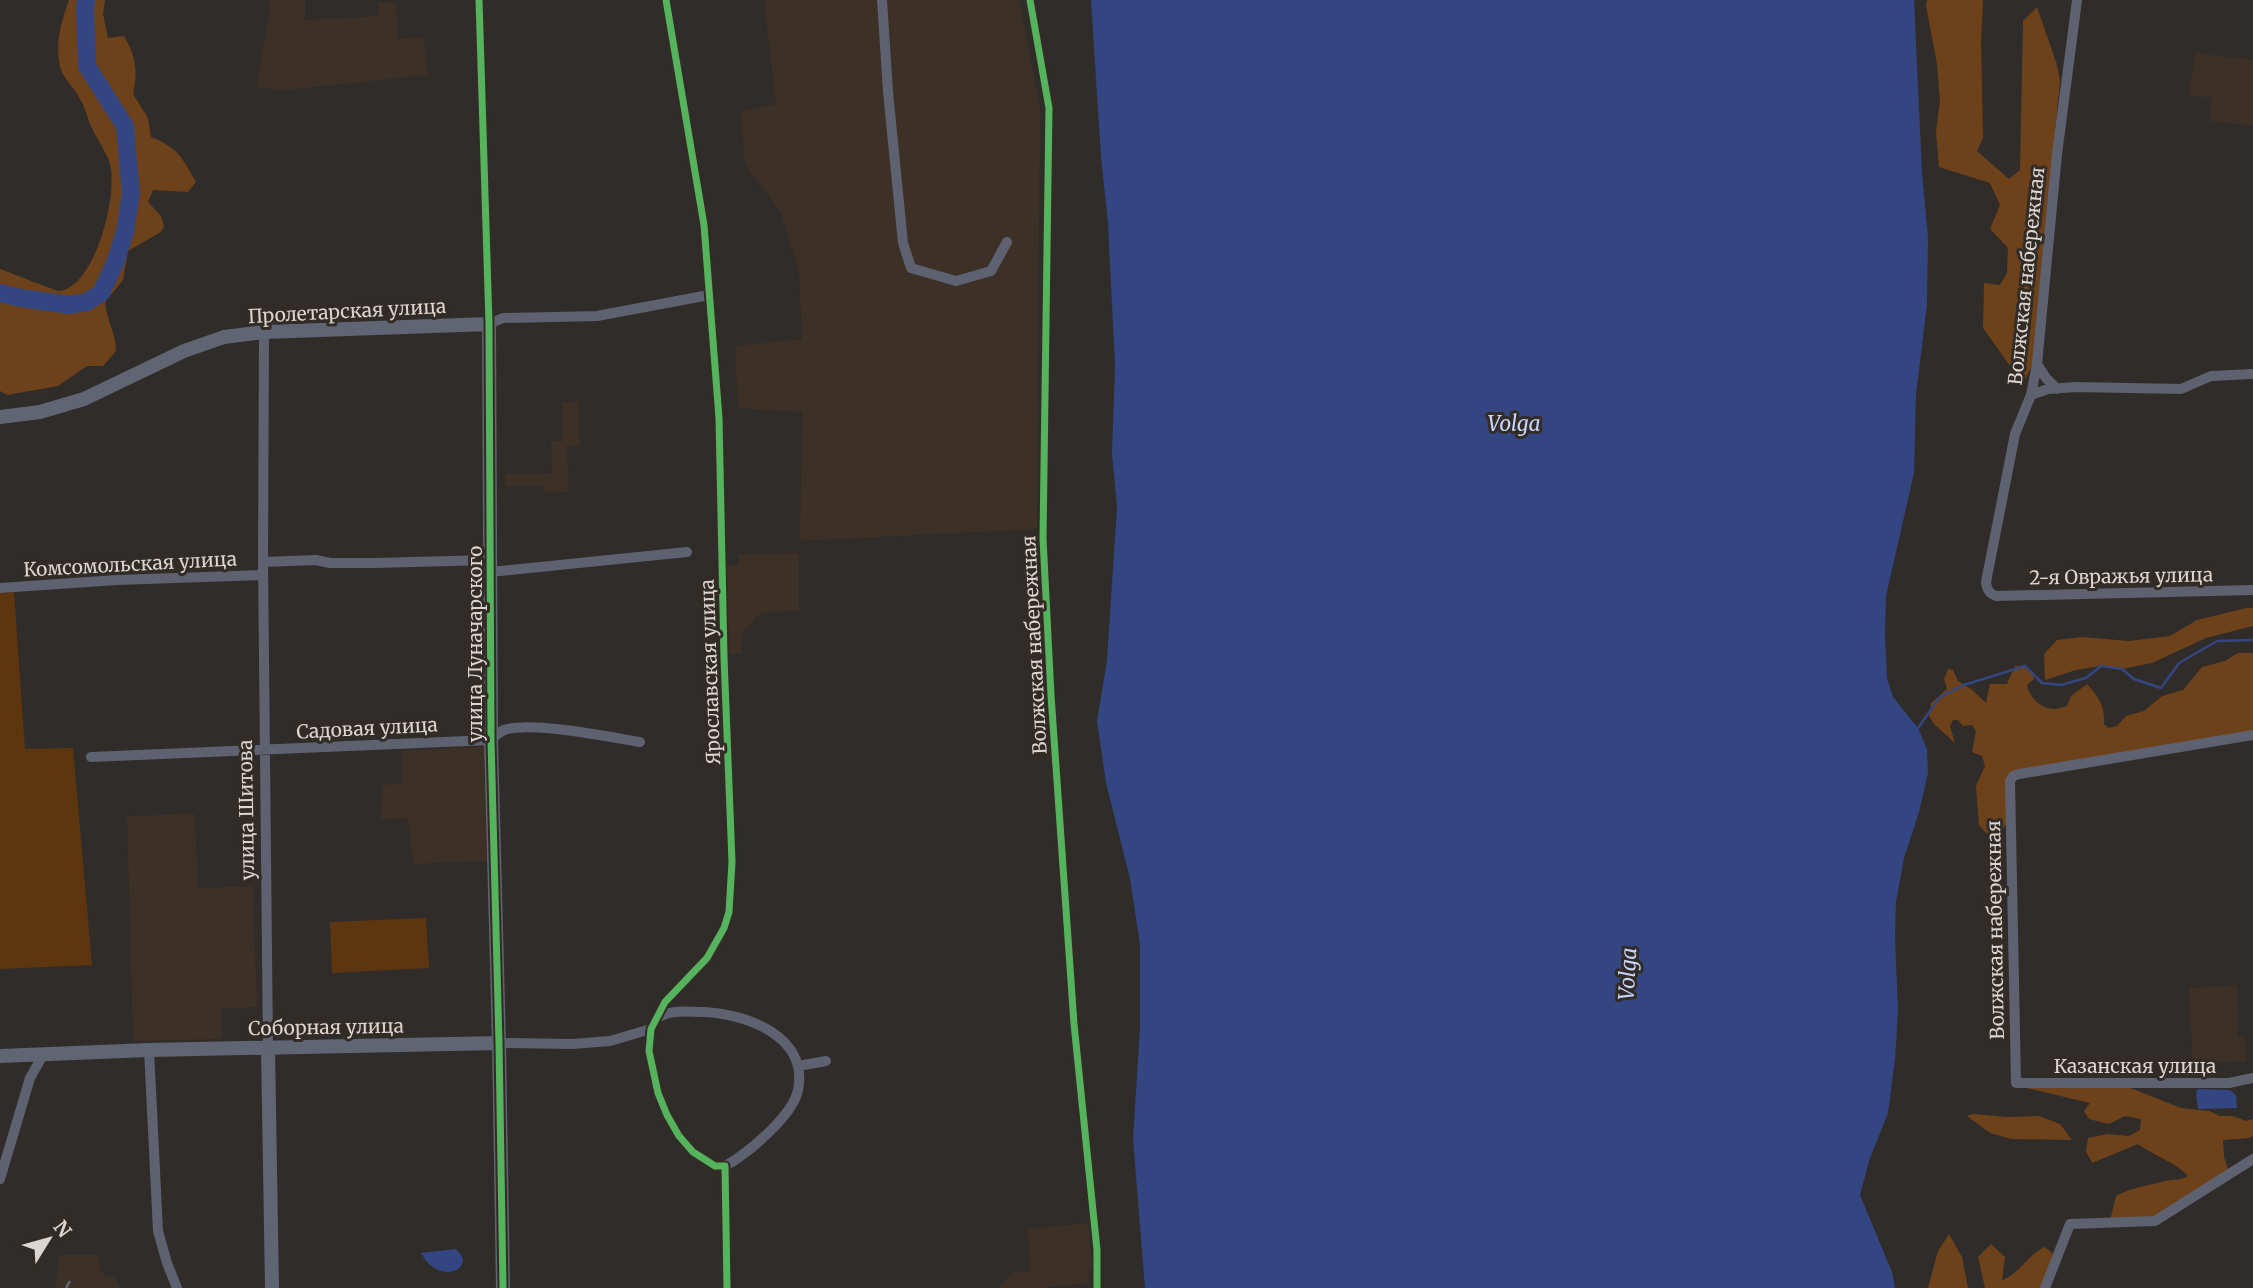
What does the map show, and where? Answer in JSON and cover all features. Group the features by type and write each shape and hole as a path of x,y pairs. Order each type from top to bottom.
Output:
{"street":[{"name":"улица Луначарского","path":"479,0 489,324 491,740 503,1288"},
{"name":"Ярославская улица","path":"666,0 704,225 719,418 724,657 731,803 731,889 729,912 716,943 695,972 664,1002 651,1029 649,1051 652,1071 667,1115 679,1136 693,1153 715,1166 725,1166"},
{"path":"882,0 903,243 911,268 956,281 991,271 1007,242"},
{"name":"Волжская набережная","path":"1030,0 1049,108 1043,539 1074,1024 1097,1250 1097,1288"},
{"name":"Волжская набережная","path":"1990,593 1986,582 2011,456 2020,420 2031,395 2037,364 2057,154 2077,0"},
{"name":"Пролетарская улица","path":"0,417 40,412 61,406 108,388 184,351 224,337 264,332 489,324 503,318 597,316 709,295"},
{"name":"улица Шитова","path":"264,332 262,562 272,1288"},
{"path":"2037,364 2057,389"},
{"path":"2031,395 2057,389 2181,389 2211,376 2253,374"},
{"name":"Комсомольская улица","path":"262,562 490,566 687,552"},
{"name":"Комсомольская улица","path":"0,588 117,580 263,575"},
{"name":"2-я Овражья улица","path":"1990,593 1996,596 2253,590"},
{"name":"Садовая улица","path":"91,757 491,740 501,730 522,729 565,731 640,742"},
{"name":"Волжская набережная","path":"2016,1083 2010,781 2013,776 2253,735"},
{"path":"657,1018 672,1012 727,1014 741,1018 772,1031 792,1052 798,1066 798,1092 789,1108 751,1147 725,1166 727,1288"},
{"name":"Соборная улица","path":"0,1056 149,1050 610,1041 651,1029"},
{"path":"149,1050 158,1231 177,1288"},
{"path":"0,1179 30,1078 43,1055"},
{"path":"798,1066 826,1061"},
{"name":"Казанская улица","path":"2016,1083 2229,1083 2253,1078"},
{"path":"2045,1288 2070,1224 2155,1221 2253,1159"}],"shaded area":[{"path":"69,0 105,0 103,14 108,38 124,36 131,51 136,71 133,94 148,118 151,137 178,154 196,182 188,192 153,190 148,202 161,216 164,226 161,232 128,251 123,280 105,302 116,351 103,366 87,366 58,386 7,395 0,391 0,269 59,291 72,286 84,274 94,256 108,215 111,194 109,161 90,125 82,102 60,67 60,33"},
{"path":"269,0 305,0 305,20 378,16 378,2 396,3 398,39 423,37 428,75 285,90 256,87 270,11"},
{"path":"764,0 1019,0 1040,108 1037,529 800,541 802,412 738,408 735,346 802,339 799,271 781,213 745,164 741,111 776,104"},
{"path":"1927,0 1983,0 1983,138 1977,151 2009,179 2020,170 2023,21 2037,7 2056,62 2060,80 2034,361 2023,384 1983,328 1984,283 2000,285 2007,273 2008,248 1990,229 2000,205 1990,183 1939,167 1936,131 1940,101"},
{"path":"2195,53 2253,60 2253,126 2210,121 2212,98 2189,95"},
{"path":"562,402 578,402 580,446 567,447 569,492 545,493 544,486 505,487 505,474 552,473 551,441 563,441"},
{"path":"799,553 799,611 767,612 756,616 743,633 741,654 729,654 726,566 739,565 739,554"},
{"path":"14,592 25,749 73,748 92,965 0,969 0,593"},
{"path":"2253,608 2253,626 2206,638 2152,663 2122,669 2101,666 2076,670 2045,680 2044,654 2057,640 2082,637 2129,641 2170,636 2197,620"},
{"path":"2238,653 2253,653 2253,732 2011,774 2009,820 2000,833 1987,834 1979,825 1976,786 1985,766 1982,756 1972,752 1976,731 1972,725 1963,726 1958,720 1953,720 1950,726 1955,743 1929,716 1931,703 1947,689 1944,679 1948,669 1953,670 1958,681 1986,703 1990,684 2007,684 2015,666 2025,666 2032,671 2034,679 2027,685 2030,694 2040,705 2049,708 2067,706 2071,696 2087,684 2100,702 2104,724 2108,728 2117,726 2126,716 2144,711 2162,696 2183,690 2202,667 2225,661"},
{"path":"484,746 487,861 413,864 408,818 381,819 383,785 402,783 401,751"},
{"path":"195,814 198,888 253,886 257,1007 221,1009 222,1039 133,1041 127,816"},
{"path":"426,918 429,968 332,973 330,922"},
{"path":"2237,985 2237,1035 2244,1038 2247,1061 2193,1065 2189,988"},
{"path":"2022,1087 2128,1087 2181,1108 2209,1111 2246,1121 2253,1119 2253,1136 2223,1140 2224,1157 2229,1171 2155,1219 2110,1221 2116,1196 2140,1187 2188,1176 2177,1166 2138,1144 2092,1163 2086,1151 2088,1138 2108,1134 2129,1136 2140,1130 2141,1119 2125,1116 2109,1124 2089,1119 2084,1111 2090,1103"},
{"path":"1967,1116 2039,1116 2060,1124 2072,1140 2011,1139 1990,1133"},
{"path":"1088,1223 1093,1269 1089,1270 1089,1283 1040,1288 999,1288 1012,1273 1031,1271 1027,1229"},
{"path":"1949,1234 1962,1257 1968,1288 1928,1288 1938,1251"},
{"path":"1991,1244 2005,1257 2002,1280 2045,1247 2053,1254 2043,1288 1985,1288 1978,1257"},
{"path":"59,1255 98,1255 101,1270 106,1276 114,1277 121,1288 54,1288"}],"water":[{"name":"Volga","path":"1091,0 1914,0 1922,173 1928,237 1927,304 1916,395 1914,473 1886,596 1885,634 1887,678 1893,697 1918,728 1927,749 1928,773 1904,858 1896,902 1898,1012 1888,1113 1869,1161 1860,1195 1892,1272 1895,1288 1145,1288 1133,1139 1140,1028 1140,945 1130,878 1106,783 1097,721 1107,660 1117,507 1112,454 1115,366 1108,223"},
{"path":"2198,1089 2230,1090 2236,1095 2237,1108 2198,1109"},
{"path":"455,1249 463,1262 454,1271 446,1272 429,1264 421,1253"}],"waterway":[{"path":"0,293 69,305 87,302 101,293 125,232 131,194 125,126 87,66 86,0"},
{"path":"1918,728 1940,697 1964,685 2025,666 2042,683 2061,685 2086,678 2101,666 2122,669 2134,679 2161,688 2179,663 2217,641 2253,640"}],"railway":[{"path":"66,1288 70,1281"}],"cycle path":[{"path":"479,0 489,324 491,740 503,1288"},
{"path":"666,0 704,225 719,418 732,862 729,912 724,928 707,958 665,1002 651,1029 649,1051 658,1093 679,1136 693,1152 715,1166 725,1166 727,1288"},
{"path":"1030,0 1049,108 1043,539 1051,695 1074,1024 1097,1250 1097,1288"}]}
